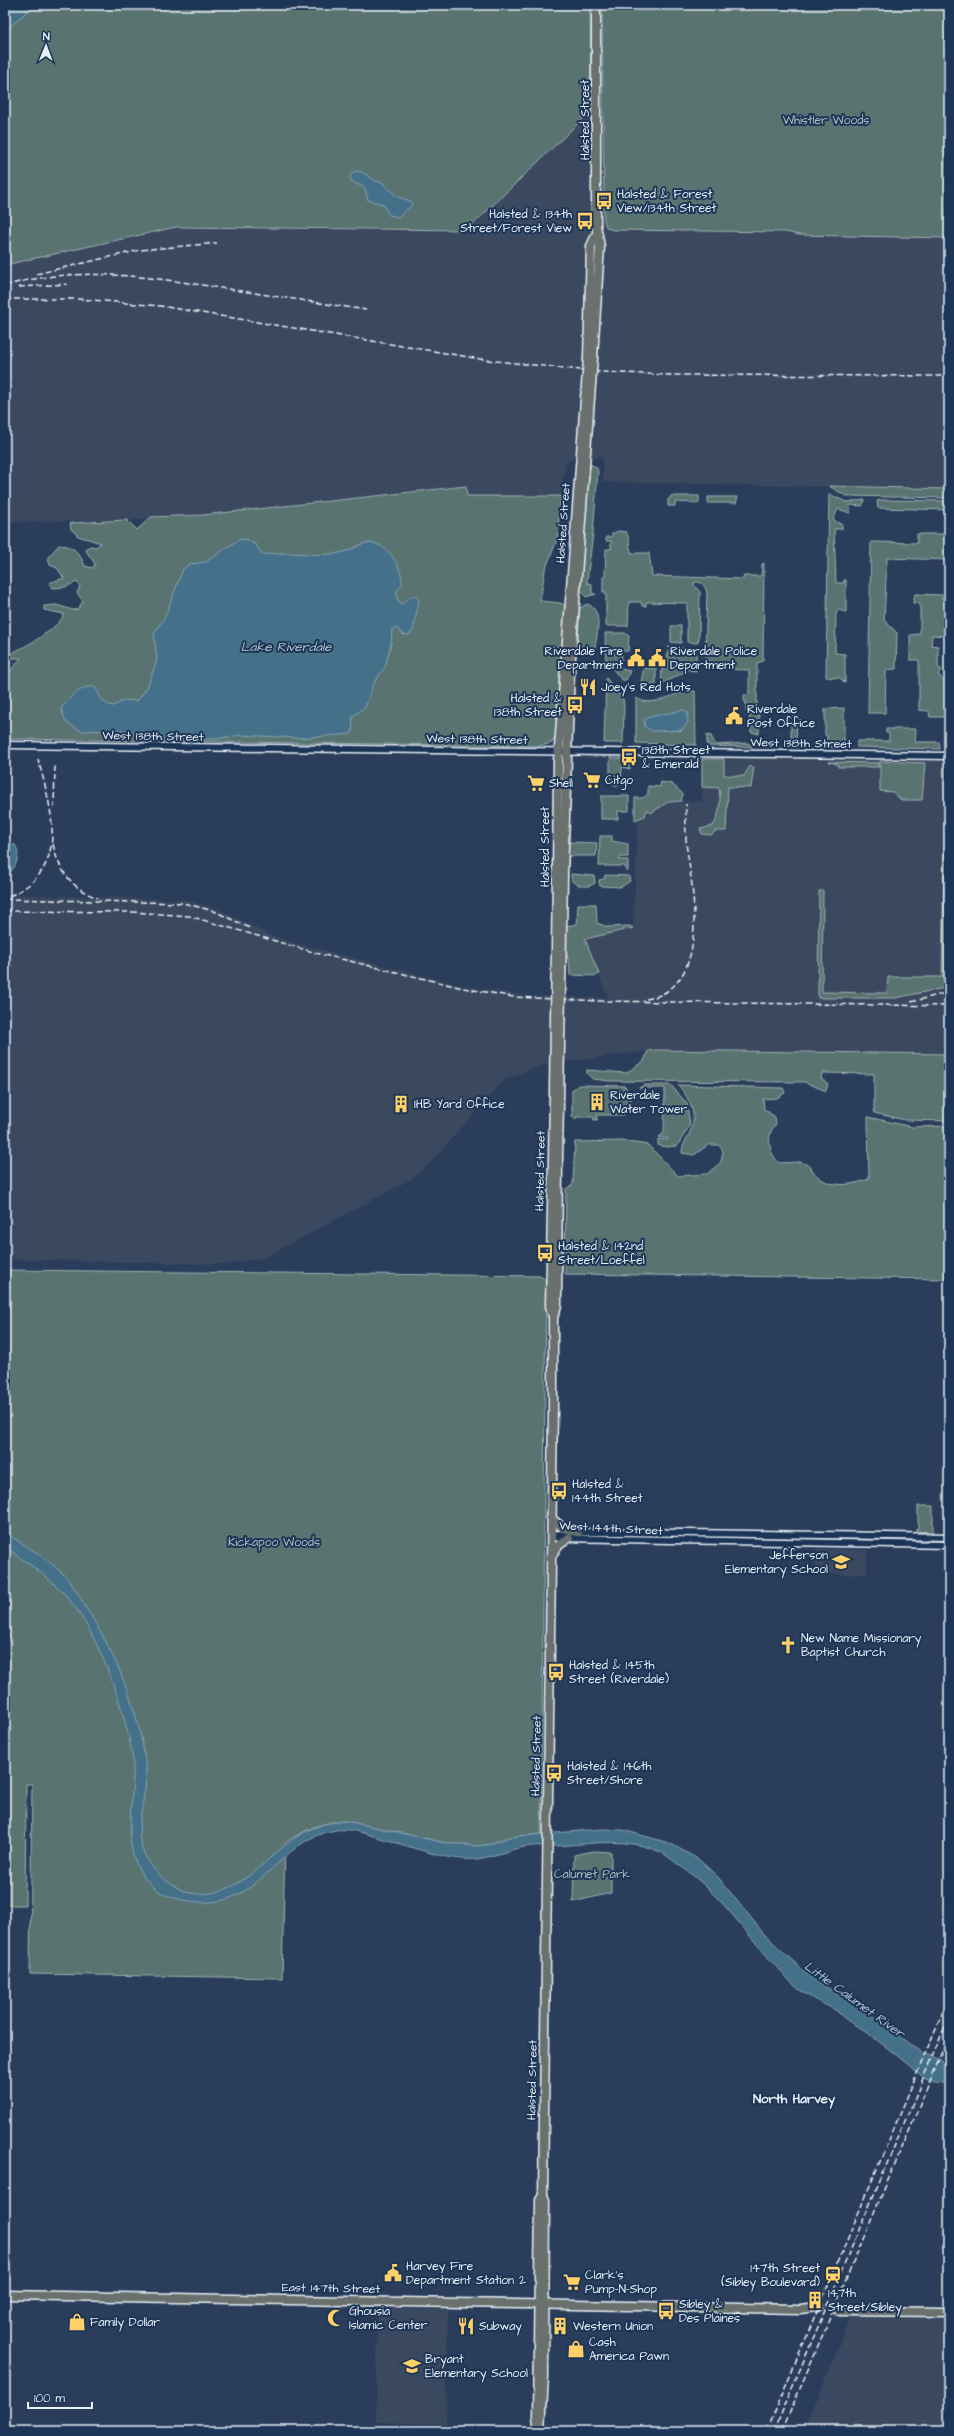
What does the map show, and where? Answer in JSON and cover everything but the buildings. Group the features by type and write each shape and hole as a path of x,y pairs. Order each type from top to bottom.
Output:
{"main road":[{"name":"Halsted Street","path":"540,2431 544,2392 541,2304 545,2203 543,2195 553,1317 557,1306 556,1160 560,876 563,751 582,466 600,246 596,235 596,5"},
{"path":"551,1518 562,1528 578,1532"},
{"path":"551,1556 559,1545 569,1538"},
{"name":"East 147th Street","path":"5,2295 816,2309"},
{"path":"840,2309 949,2312"}],"street":[{"name":"West 138th Street","path":"5,745 949,756"},
{"name":"West 144th Street","path":"551,1535 578,1532 949,1538"},
{"name":"West 144th Street","path":"551,1535 569,1538 949,1545"}],"shaded area":[{"path":"603,110 604,222 786,232 799,235 949,238 949,489 603,482 603,457 575,457 565,464 561,496 467,496 466,486 203,515 127,520 5,522 5,265 176,227 467,230 591,111"},
{"path":"703,757 949,759 949,1054 656,1050 542,1065 504,1080 428,1165 413,1178 266,1257 228,1264 5,1259 5,896 25,895 185,900 217,909 272,936 294,943 464,986 531,997 608,998 584,939 633,928 638,821 668,802 702,801"},
{"name":"Jefferson Elementary School","path":"816,1549 867,1550 867,1574 816,1574"},
{"name":"Bryant Elementary School","path":"378,2308 448,2309 446,2424 376,2422"},
{"path":"851,2315 949,2317 949,2431 805,2431"}],"green space":[{"path":"34,5 590,5 591,111 467,230 176,227 5,265 5,31"},
{"name":"Whistler Woods","path":"602,5 949,5 949,238 799,235 786,232 614,230 607,228 604,222"},
{"path":"590,464 596,467 598,471 587,583 592,584 592,594 596,594 586,597 580,589"},
{"path":"466,486 467,496 561,496 557,540 545,570 540,601 561,603 565,606 566,612 557,732 552,743 539,746 5,739 5,677 21,658 8,658 7,655 39,638 61,620 64,614 44,610 44,606 56,605 73,610 78,609 83,601 77,593 80,586 77,582 65,587 52,588 49,583 64,578 57,568 50,565 48,557 59,545 64,545 72,548 81,557 85,566 93,568 95,564 85,549 90,546 96,547 101,543 78,536 71,529 70,523 127,520 137,530 151,517 203,515"},
{"path":"829,486 949,489 949,498 846,496"},
{"path":"829,494 846,502 865,500 862,506 850,505 850,513 838,509 833,520 842,525 842,529 834,529 836,583 844,583 844,580 846,580 846,612 838,610 836,614 835,653 845,654 845,683 840,678 826,677"},
{"path":"671,496 699,496 699,503 675,502 675,506 668,506 668,500"},
{"path":"708,497 738,497 736,503 708,503"},
{"path":"877,501 949,501 949,510 878,508"},
{"path":"618,531 626,532 632,553 649,553 652,576 743,579 744,576 761,576 762,564 764,563 763,661 757,663 757,712 746,712 744,695 749,695 749,670 717,669 716,663 705,660 707,592 701,583 695,582 694,585 700,592 699,639 697,643 687,642 687,603 646,602 646,606 642,606 641,602 629,602 628,626 606,626 606,592 603,592 603,577 605,576 606,549 611,549 611,541 606,541 606,537 612,537 612,534"},
{"path":"917,534 949,534 949,560 887,558 884,620 897,633 896,669 886,670 885,713 868,713 871,542 917,543"},
{"path":"915,594 942,595 943,602 949,602 949,639 946,636 932,635 931,645 938,646 938,667 942,670 938,674 949,686 949,717 930,717 929,711 919,710 919,660 910,660 910,635 920,634 920,604 913,603"},
{"path":"587,604 593,607 598,618 594,652 577,652 580,608"},
{"path":"671,626 681,626 681,643 671,642"},
{"path":"605,633 625,633 629,636 628,651 622,651 620,669 630,671 626,680 622,680 606,661"},
{"path":"668,647 696,649 696,671 689,670"},
{"path":"668,651 687,671 661,684 662,669 666,668"},
{"path":"644,668 656,668 656,685 640,686"},
{"path":"606,678 623,699 623,743 604,743"},
{"path":"686,691 695,691 696,745 636,743 636,698 648,702 661,700","holes":["683,710 682,730 679,731 652,716 658,717"]},
{"path":"844,708 844,748 819,747 819,745 824,746 824,740 827,740 827,736 825,735 825,709"},
{"path":"791,709 797,709 796,744 794,747 791,744"},
{"path":"749,713 759,714 759,734 751,732"},
{"path":"886,729 916,729 915,742 939,742 940,749 857,747 857,741 889,741 889,733 886,733"},
{"path":"707,735 711,736 716,745 748,743 753,747 707,746"},
{"path":"610,758 630,758 630,769 622,767 621,785 614,785 613,778 610,778"},
{"path":"702,759 724,759 724,775 744,776 750,766 754,767 751,788 728,787 726,831 716,831 711,835 702,834 700,829 713,826 717,817 720,793 719,788 702,787"},
{"path":"880,761 925,763 922,800 901,800 893,792 880,791"},
{"path":"829,762 879,763 879,767 838,767 838,764"},
{"path":"946,763 949,763 949,987 895,998 818,998 819,891 823,891 822,992 887,993 888,977 942,977"},
{"path":"661,782 672,784 683,794 681,801 668,802 651,813 647,810 645,816 635,820 635,798 643,798 648,794 648,786 660,787"},
{"path":"601,796 629,796 629,811 618,811 618,819 601,819"},
{"path":"600,836 612,836 612,841 628,844 628,857 620,857 619,860 628,860 628,871 626,871 625,866 599,866"},
{"path":"568,842 597,843 596,856 568,856"},
{"path":"571,874 594,876 595,883 587,886 577,885 572,881"},
{"path":"605,875 629,876 630,881 621,887 600,886 599,880 604,879"},
{"path":"578,904 596,904 597,923 608,927 630,926 633,928 585,939 599,974 596,976 570,975 569,961 566,953 566,926 577,924"},
{"path":"648,1051 949,1054 949,1121 905,1120 874,1113 874,1074 822,1073 821,1078 828,1084 826,1091 805,1082 609,1081 593,1079 587,1074 587,1070 626,1073 644,1061"},
{"path":"579,1085 625,1086 631,1098 631,1108 624,1108 624,1115 597,1115 597,1120 594,1120 593,1117 576,1117 576,1120 572,1117 572,1090"},
{"path":"644,1085 671,1085 687,1104 690,1125 677,1146 666,1147 658,1145 658,1139 667,1140 668,1138 659,1137 664,1133 665,1088 639,1088"},
{"path":"678,1085 783,1088 785,1093 777,1098 763,1099 764,1109 775,1117 776,1124 770,1133 769,1139 773,1154 779,1163 801,1162 810,1166 821,1179 836,1184 852,1184 869,1179 868,1117 912,1127 949,1126 949,1279 565,1274 566,1189 573,1185 575,1142 622,1141 648,1145 678,1176 707,1174 721,1162 723,1151 719,1145 708,1145 694,1155 682,1153 684,1144 691,1129 693,1115 687,1097"},
{"name":"Kickapoo Woods","path":"5,1270 540,1276 546,1280 541,1834 509,1837 487,1845 474,1846 441,1842 346,1821 338,1821 314,1827 299,1834 285,1843 282,1978 30,1974 32,1784 26,1784 25,1905 5,1905"},
{"path":"918,1506 933,1506 933,1532 915,1531 918,1528"},
{"name":"Calumet Park","path":"594,1851 611,1852 611,1893 573,1902 574,1855"}],"water":[{"path":"5,5 34,5 5,31"},
{"path":"355,171 362,172 376,181 383,183 397,197 411,201 412,205 399,217 389,215 383,204 368,200 365,188 351,181 350,175"},
{"name":"Lake Riverdale","path":"245,539 256,545 262,554 329,554 347,551 365,543 378,545 384,548 394,559 400,572 402,584 397,593 399,603 403,603 411,596 416,596 419,600 413,631 408,635 402,634 397,628 392,629 391,644 385,667 373,684 365,707 353,716 352,734 300,738 240,735 215,739 161,739 122,730 81,731 66,722 61,709 75,693 85,688 95,687 101,699 113,706 125,700 137,701 147,688 157,660 154,634 165,617 183,569 190,564 206,562 238,540"},
{"path":"683,710 687,712 688,722 682,730 652,731 644,726 645,719"},
{"path":"5,841 15,845 18,858 12,870 5,876"},
{"path":"5,1532 49,1562 69,1580 107,1644 125,1684 132,1704 143,1747 146,1778 140,1816 141,1845 150,1864 166,1880 175,1886 195,1894 205,1894 225,1890 242,1881 287,1844 304,1833 323,1825 346,1821 441,1842 474,1846 487,1845 509,1837 602,1829 623,1830 669,1843 698,1859 718,1877 764,1934 810,1977 865,2011 923,2054 949,2064 949,2085 935,2083 924,2078 887,2048 845,2019 834,2009 799,1989 779,1970 726,1907 696,1878 666,1855 658,1851 633,1844 607,1842 556,1846 532,1846 485,1858 469,1860 451,1858 430,1853 358,1832 336,1830 316,1836 299,1846 283,1858 269,1872 238,1895 219,1901 197,1902 173,1898 160,1892 145,1878 135,1862 131,1844 130,1825 133,1786 131,1748 114,1686 96,1643 85,1623 61,1590 48,1578 5,1547"}],"tunnel":[{"path":"817,2307 840,2307"}],"railway":[{"path":"36,274 140,250 217,243"},
{"path":"5,286 32,279 60,276 88,274 116,275 145,277 366,310"},
{"path":"19,287 67,284"},
{"path":"5,299 81,299 160,306 487,360 600,372 670,375 949,376"},
{"path":"9,896 29,885 42,871 49,854 52,836 51,817 48,797 38,759"},
{"path":"54,808 55,766"},
{"path":"646,999 666,992 680,978 689,959 693,938 694,914 693,891 686,844 686,804"},
{"path":"53,844 55,853 68,878 81,890 98,898"},
{"path":"5,899 183,903 214,911 250,928"},
{"path":"5,911 132,912 189,916 320,954 463,988 514,997 600,1001 949,1006"},
{"path":"911,1002 949,992"},
{"path":"767,2431 949,1997"},
{"path":"774,2431 949,2017"},
{"path":"782,2431 949,2036"}],"place":[{"name":"Halsted & Forest View/134th Street","path":"604,201"},
{"name":"Halsted & 134th Street/Forest View","path":"585,221"},
{"name":"Riverdale Fire Department","path":"636,658"},
{"name":"Riverdale Police Department","path":"657,658"},
{"name":"Joey's Red Hots","path":"588,687"},
{"name":"Halsted & 138th Street","path":"575,705"},
{"name":"Riverdale Post Office","path":"734,716"},
{"name":"138th Street & Emerald","path":"629,757"},
{"name":"Citgo","path":"592,780"},
{"name":"Shell","path":"536,783"},
{"name":"Riverdale Water Tower","path":"597,1102"},
{"name":"IHB Yard Office","path":"401,1104"},
{"name":"Halsted & 142nd Street/Loeffel","path":"545,1253"},
{"name":"Halsted & 144th Street","path":"559,1491"},
{"name":"Jefferson Elementary School","path":"841,1562"},
{"name":"New Name Missionary Baptist Church","path":"788,1645"},
{"name":"Halsted & 145th Street (Riverdale)","path":"556,1672"},
{"name":"Halsted & 146th Street/Shore","path":"554,1773"},
{"name":"Harvey Fire Department Station 2","path":"393,2273"},
{"name":"147th Street (Sibley Boulevard)","path":"833,2275"},
{"name":"Clark's Pump-N-Shop","path":"572,2282"},
{"name":"147th Street/Sibley","path":"815,2300"},
{"name":"Sibley & Des Plaines","path":"666,2311"},
{"name":"Ghousia Islamic Center","path":"336,2318"},
{"name":"Family Dollar","path":"77,2322"},
{"name":"Subway","path":"466,2326"},
{"name":"Western Union","path":"560,2326"},
{"name":"Cash America Pawn","path":"576,2349"},
{"name":"Bryant Elementary School","path":"412,2366"}],"district":[{"name":"North Harvey","path":"794,2098"}],"water label":[{"name":"Little Calumet River","path":"855,1999"}]}
